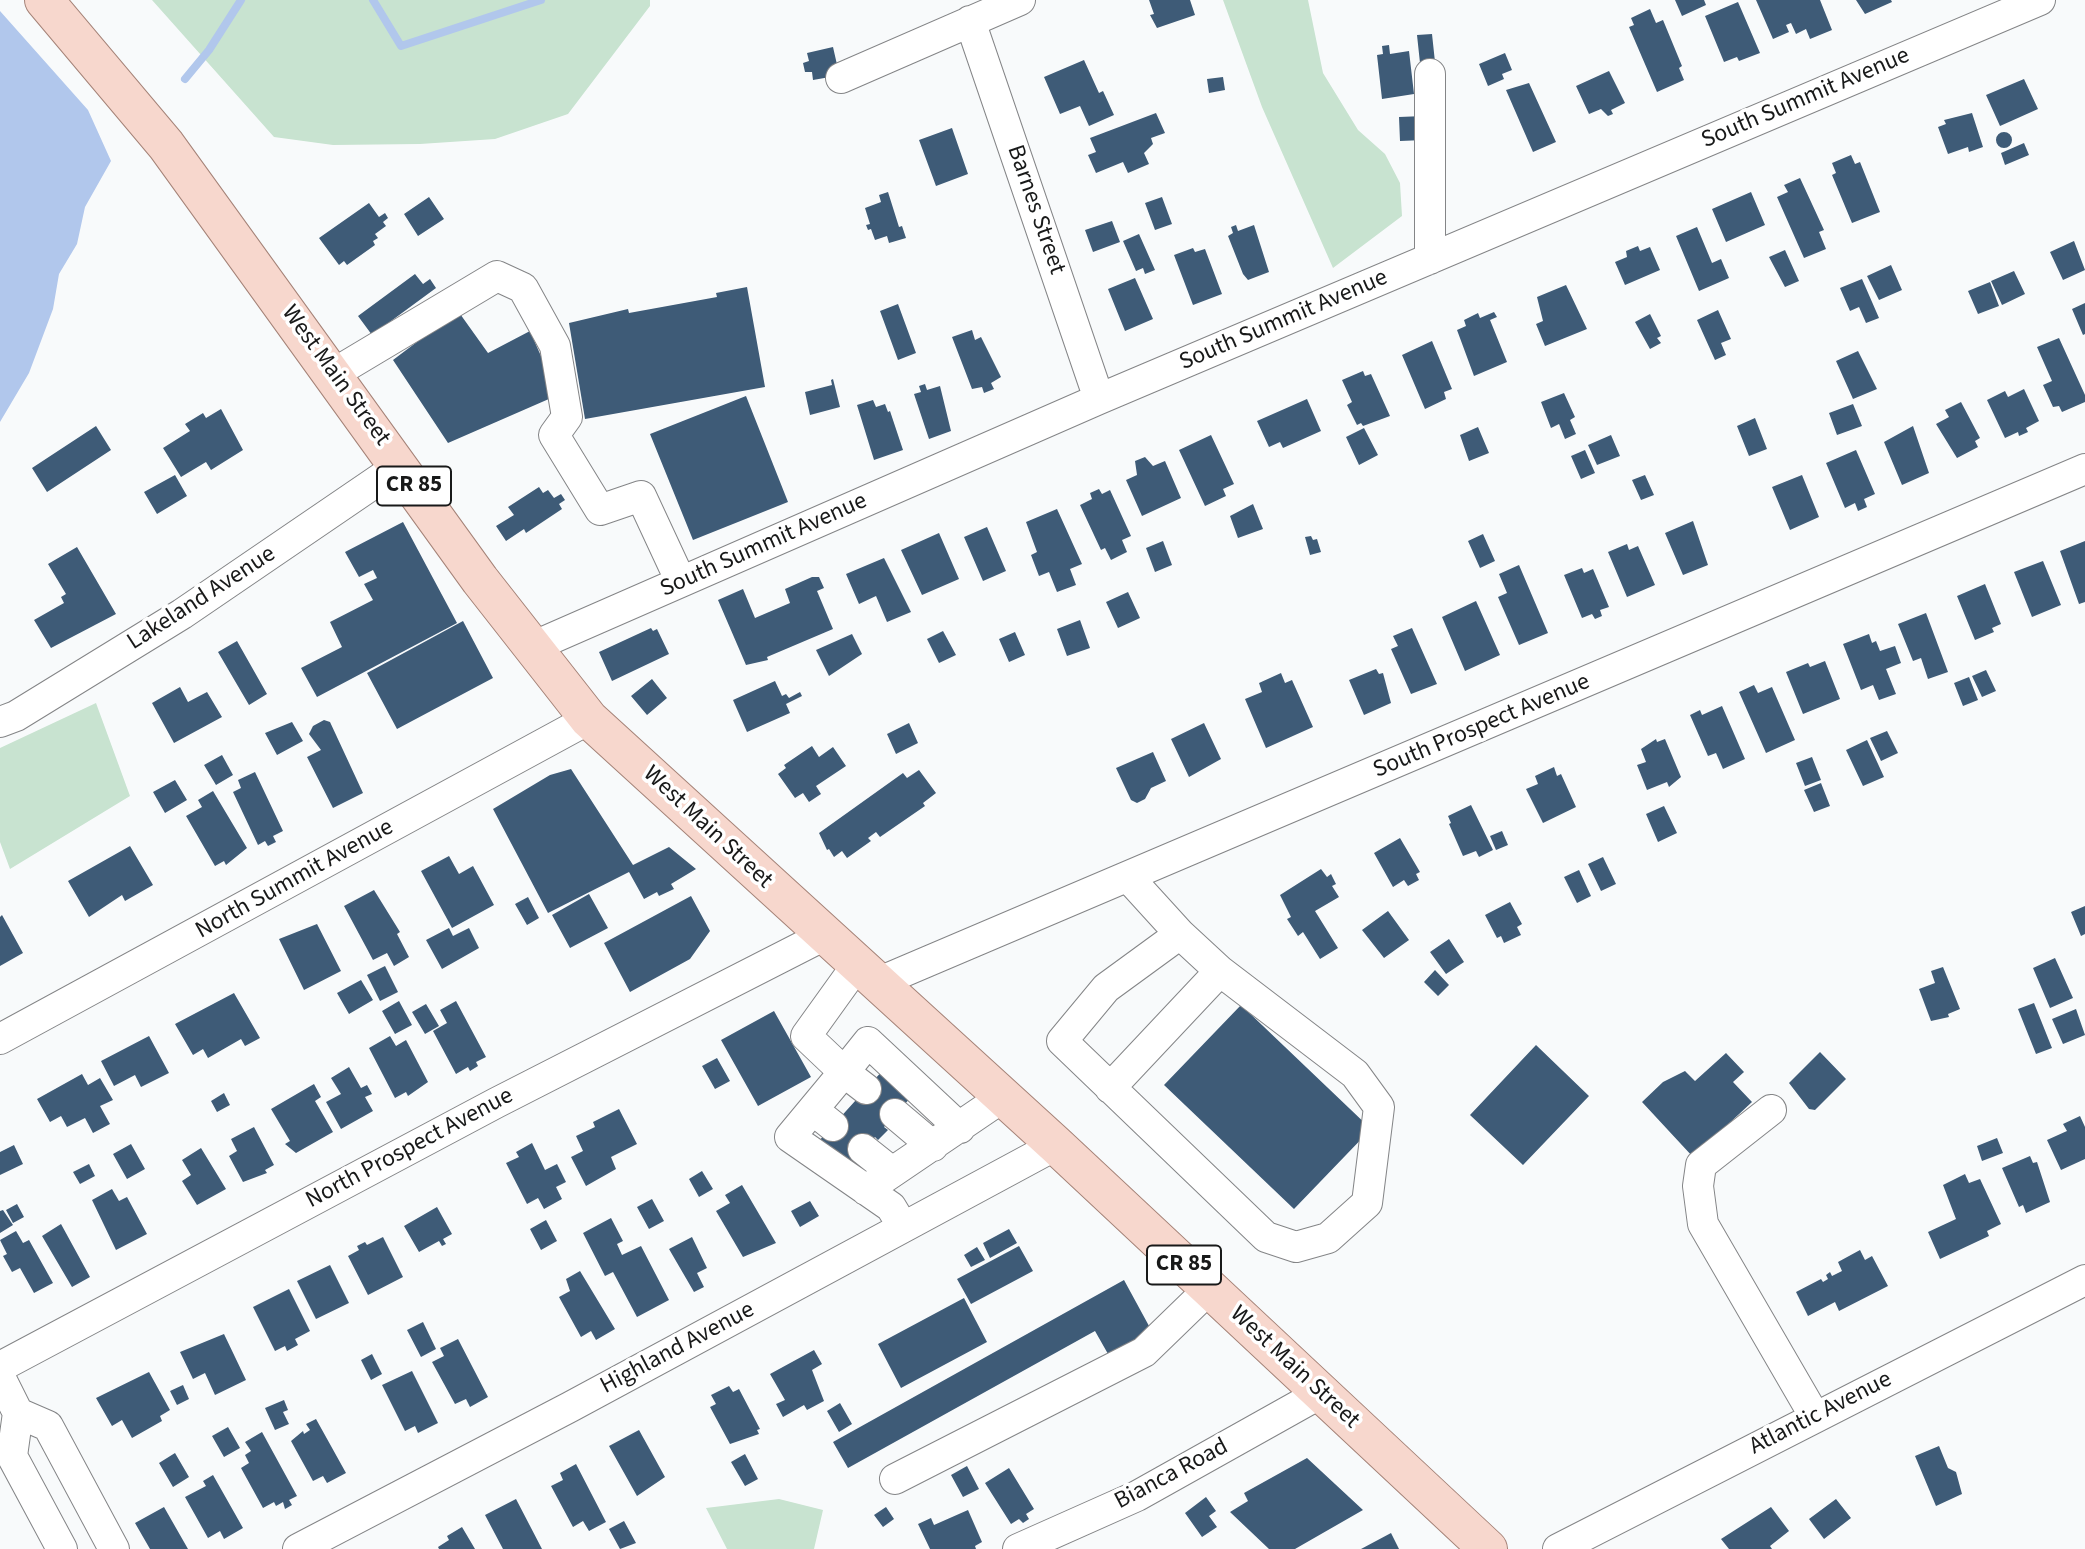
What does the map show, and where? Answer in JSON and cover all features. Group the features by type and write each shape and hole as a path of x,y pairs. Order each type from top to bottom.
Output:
{"main road":[{"name":"West Main Street","path":"44,0 166,145 530,648 589,719 823,936 1056,1145 1488,1549"}],"street":[{"path":"841,78 1020,0"},
{"name":"South Summit Avenue","path":"530,648 1099,399 2040,0"},
{"name":"Barnes Street","path":"970,21 1099,399"},
{"path":"1430,74 1430,259"},
{"path":"333,374 498,276 523,288 555,346 567,417 554,435 600,510 640,496 681,582"},
{"name":"Lakeland Avenue","path":"0,722 16,716 182,614 399,466"},
{"name":"South Prospect Avenue","path":"867,974 1129,878 2085,469"},
{"name":"North Summit Avenue","path":"0,1039 589,719"},
{"path":"1129,878 1180,934 1220,971 1355,1074 1379,1107 1367,1203 1328,1238 1296,1247 1266,1237 1062,1041 1106,988 1180,934"},
{"name":"North Prospect Avenue","path":"0,1367 496,1103 823,936"},
{"path":"1110,1088 1220,971"},
{"path":"855,1081 806,1036 867,974"},
{"path":"903,1227 891,1207 790,1137 823,1118 855,1081 868,1042 960,1128"},
{"path":"866,1190 1003,1097"},
{"path":"1770,1110 1701,1165 1699,1186 1703,1224 1815,1417"},
{"path":"895,1114 933,1146"},
{"name":"Highland Avenue","path":"298,1549 1056,1145"},
{"path":"863,1149 892,1172"},
{"name":"Atlantic Avenue","path":"1558,1549 2085,1280"},
{"path":"895,1479 1144,1352 1209,1289"},
{"path":"0,1377 18,1413 12,1456 62,1549"},
{"name":"Bianca Road","path":"1018,1549 1137,1496 1321,1393"},
{"path":"18,1413 48,1426 114,1549"}],"green space":[{"path":"152,0 650,0 650,6 568,114 495,139 420,144 333,145 274,137"},
{"path":"1223,0 1308,0 1323,73 1358,130 1385,154 1400,183 1402,216 1333,268 1262,107"},
{"path":"96,703 130,796 10,869 0,842 0,748"},
{"path":"779,1499 823,1510 814,1549 727,1549 706,1508"}],"water":[{"path":"0,11 88,110 111,161 85,207 77,244 59,274 53,309 29,373 0,422"}],"building":[{"path":"1149,0 1190,0 1195,15 1157,28 1150,15 1154,14"},
{"path":"1675,0 1704,0 1706,5 1682,16"},
{"path":"1756,0 1820,0 1832,30 1810,39 1806,29 1796,34 1791,23 1786,25 1789,32 1773,39"},
{"path":"1856,0 1891,0 1892,2 1865,14"},
{"path":"1738,2 1760,53 1739,61 1737,57 1724,62 1705,16"},
{"path":"1650,9 1656,23 1663,20 1682,66 1679,68 1684,80 1657,92 1629,27 1634,25 1631,18"},
{"path":"1432,34 1435,62 1420,63 1417,35"},
{"path":"1389,45 1390,54 1409,51 1414,94 1382,99 1377,55 1383,54 1382,46"},
{"path":"833,47 838,69 830,77 813,80 812,72 805,72 803,63 809,61 807,53"},
{"path":"1505,53 1512,70 1502,74 1504,79 1488,86 1479,64"},
{"path":"1084,60 1099,93 1103,91 1114,115 1089,126 1080,106 1060,114 1044,77"},
{"path":"1609,71 1625,103 1611,110 1613,114 1608,116 1601,109 1589,114 1576,86"},
{"path":"1223,77 1225,90 1209,93 1207,79"},
{"path":"2024,79 2038,109 2000,126 1986,95"},
{"path":"1529,83 1556,142 1533,152 1506,90"},
{"path":"1156,113 1165,133 1151,138 1153,144 1144,153 1149,164 1128,173 1123,162 1096,173 1088,155 1096,152 1090,138"},
{"path":"1972,113 1983,147 1969,152 1968,147 1948,154 1938,127 1946,124 1944,120"},
{"path":"1424,116 1424,140 1400,141 1399,117"},
{"path":"952,128 968,174 936,186 919,140"},
{"path":"2001,132 2007,132 2012,140 2010,146 2001,148 1996,143 1996,137"},
{"path":"2024,143 2029,155 2005,165 2001,153"},
{"path":"1851,155 1855,164 1860,162 1880,212 1852,223 1832,175 1836,173 1832,163"},
{"path":"1800,178 1824,230 1819,232 1826,249 1804,258 1777,197 1788,192 1784,185"},
{"path":"888,192 899,227 902,226 906,238 889,243 887,236 875,240 871,229 868,230 866,225 870,224 865,208 881,202 879,195"},
{"path":"1751,192 1765,225 1726,242 1712,209"},
{"path":"429,197 444,219 418,236 404,214"},
{"path":"1162,197 1172,224 1155,230 1145,203"},
{"path":"369,203 379,217 385,213 388,218 383,222 386,226 375,234 378,238 373,241 375,245 347,265 344,261 339,265 319,238"},
{"path":"1112,221 1120,242 1093,252 1085,230"},
{"path":"1236,225 1238,231 1254,225 1269,272 1248,280 1243,274 1228,236 1233,233 1231,227"},
{"path":"1697,227 1712,263 1721,259 1729,278 1699,291 1676,236"},
{"path":"1139,234 1155,270 1145,274 1143,268 1136,271 1123,241"},
{"path":"2074,241 2085,270 2063,280 2050,252"},
{"path":"1638,246 1640,251 1650,247 1660,270 1625,285 1615,262 1627,257 1626,251"},
{"path":"1193,248 1195,252 1205,249 1222,294 1193,305 1174,255"},
{"path":"1785,250 1799,281 1785,287 1769,257"},
{"path":"1891,265 1902,290 1879,300 1867,276"},
{"path":"2014,271 2025,294 2002,305 1991,281"},
{"path":"415,274 423,284 430,279 436,288 372,335 358,316"},
{"path":"1135,278 1153,319 1125,331 1108,289"},
{"path":"1862,279 1879,318 1866,323 1859,307 1850,311 1840,288"},
{"path":"1990,282 1999,306 1978,314 1968,291"},
{"path":"1566,285 1587,329 1545,346 1536,324 1543,321 1537,297"},
{"path":"747,287 765,387 585,419 569,323 628,309 629,313 717,297 716,293"},
{"path":"2085,303 2085,334 2083,335 2072,309"},
{"path":"898,304 916,353 898,360 880,311"},
{"path":"1718,310 1731,339 1721,343 1726,355 1715,360 1697,320"},
{"path":"458,311 488,353 530,331 558,395 448,443 393,360"},
{"path":"1494,312 1497,317 1490,320 1507,362 1474,376 1457,330 1466,326 1464,320 1478,313 1480,318"},
{"path":"1650,314 1661,336 1657,338 1661,343 1650,349 1635,322"},
{"path":"972,330 975,340 981,337 1001,377 991,383 994,389 984,393 982,387 972,389 952,337"},
{"path":"2059,338 2085,395 2085,402 2062,412 2059,406 2053,407 2043,385 2052,381 2037,347"},
{"path":"1432,341 1452,389 1444,392 1446,399 1425,409 1402,355"},
{"path":"1858,351 1877,389 1853,399 1836,361"},
{"path":"1363,371 1365,376 1371,374 1390,416 1363,426 1361,423 1357,425 1347,405 1352,402 1342,380"},
{"path":"833,379 840,407 810,415 805,392 832,385"},
{"path":"925,384 927,390 940,386 951,431 929,439 914,394 921,392 919,386"},
{"path":"2024,389 2039,421 2026,428 2028,432 2019,436 2018,432 2005,438 1987,400 2005,391 2008,397"},
{"path":"1564,393 1575,417 1570,420 1576,434 1565,439 1559,424 1551,428 1541,402"},
{"path":"746,396 788,502 693,540 650,434"},
{"path":"1307,399 1321,431 1283,448 1280,442 1269,447 1257,421"},
{"path":"873,400 876,407 885,404 888,412 890,411 903,450 874,460 857,405"},
{"path":"1961,402 1980,438 1975,441 1978,447 1957,458 1936,424 1949,417 1945,410"},
{"path":"1853,404 1862,426 1837,435 1829,413"},
{"path":"221,409 243,450 211,470 206,462 181,477 163,448 190,431 185,424 203,413 206,418"},
{"path":"1755,418 1767,449 1749,456 1737,426"},
{"path":"96,426 111,450 47,492 32,468"},
{"path":"1913,426 1929,473 1902,485 1884,442"},
{"path":"1478,427 1489,453 1469,461 1460,435"},
{"path":"1364,428 1378,455 1359,465 1346,437"},
{"path":"1211,435 1234,484 1223,489 1226,496 1205,506 1179,450"},
{"path":"1611,435 1620,456 1597,465 1588,445"},
{"path":"1585,450 1595,473 1581,479 1571,456"},
{"path":"1856,450 1875,494 1864,499 1867,507 1858,511 1855,503 1845,508 1826,463"},
{"path":"1145,457 1153,466 1165,461 1181,498 1142,516 1126,480 1137,475 1135,461"},
{"path":"175,475 187,496 157,514 144,492"},
{"path":"1645,475 1654,495 1641,500 1632,480"},
{"path":"1802,475 1819,517 1790,530 1772,487"},
{"path":"539,487 543,493 548,490 554,498 561,494 565,500 559,504 562,509 526,533 524,529 506,541 496,526 514,515 508,507"},
{"path":"1099,489 1102,494 1110,490 1131,536 1122,540 1127,552 1111,560 1105,548 1101,550 1080,505 1092,499 1090,493"},
{"path":"1253,504 1263,529 1238,538 1230,516"},
{"path":"1057,509 1082,564 1070,569 1076,585 1057,592 1049,572 1039,576 1031,555 1037,552 1026,522"},
{"path":"1693,521 1708,565 1683,575 1665,533"},
{"path":"403,522 457,623 317,697 301,668 342,647 330,622 373,600 364,584 377,578 373,570 359,577 345,552"},
{"path":"987,527 1006,571 983,581 964,537"},
{"path":"939,533 959,579 922,595 901,550"},
{"path":"1483,534 1495,561 1480,568 1468,541"},
{"path":"1311,536 1313,540 1317,539 1321,552 1310,555 1305,537"},
{"path":"1163,541 1172,565 1155,572 1146,548"},
{"path":"2085,541 2085,602 2079,604 2060,551"},
{"path":"1627,544 1629,550 1638,546 1655,585 1627,597 1608,552"},
{"path":"77,547 116,614 51,648 34,620 64,603 61,597 66,594 48,564"},
{"path":"884,558 911,612 887,622 876,596 859,604 846,574"},
{"path":"2043,561 2061,605 2032,617 2014,572"},
{"path":"1519,565 1548,633 1519,645 1498,597 1507,593 1499,574"},
{"path":"1582,568 1584,573 1593,569 1609,607 1600,610 1602,616 1595,619 1592,614 1582,618 1564,575"},
{"path":"812,577 819,577 824,588 817,591 833,629 767,657 768,660 746,665 718,600 743,589 755,618 790,603 785,589"},
{"path":"1985,584 2001,624 1992,628 1994,632 1975,640 1957,596"},
{"path":"1128,592 1140,618 1118,628 1106,602"},
{"path":"1476,601 1500,655 1465,671 1442,617"},
{"path":"1926,613 1948,672 1928,679 1921,658 1913,661 1898,624"},
{"path":"1080,620 1090,648 1067,656 1057,629"},
{"path":"463,621 493,678 397,729 367,673"},
{"path":"651,628 653,631 657,629 669,654 612,681 599,652"},
{"path":"1412,628 1437,684 1411,694 1391,649 1398,646 1393,636"},
{"path":"943,631 956,655 939,663 927,639"},
{"path":"1015,632 1025,655 1009,662 999,639"},
{"path":"852,634 862,654 829,676 816,650"},
{"path":"1869,634 1872,643 1876,641 1880,651 1895,646 1901,663 1886,669 1896,694 1879,700 1873,685 1861,690 1843,644"},
{"path":"237,641 267,694 249,705 218,652"},
{"path":"1825,661 1840,699 1803,714 1786,672 1808,663 1810,667"},
{"path":"1376,669 1379,674 1383,673 1391,703 1364,715 1349,680"},
{"path":"1986,670 1996,691 1982,697 1972,676"},
{"path":"1281,673 1285,683 1292,680 1313,727 1266,748 1245,699 1262,692 1259,683"},
{"path":"1969,677 1978,700 1963,706 1954,683"},
{"path":"652,679 667,698 647,715 631,696"},
{"path":"775,681 782,696 786,694 789,698 800,692 802,696 786,704 790,713 747,732 733,700"},
{"path":"1754,685 1758,693 1772,687 1795,740 1766,753 1739,692"},
{"path":"180,687 188,702 207,692 222,717 174,743 152,703"},
{"path":"1722,706 1745,759 1723,769 1716,753 1708,756 1690,715 1700,710 1702,715"},
{"path":"324,720 330,722 363,793 333,808 307,757 321,750 309,734 313,726"},
{"path":"292,722 303,741 277,755 265,733"},
{"path":"909,723 918,743 896,754 887,734"},
{"path":"1204,723 1221,759 1189,777 1171,739"},
{"path":"1887,731 1898,753 1881,761 1870,738"},
{"path":"1656,739 1657,742 1665,739 1681,777 1669,787 1667,782 1647,790 1637,765 1646,762 1641,749"},
{"path":"1867,740 1884,777 1863,786 1846,750"},
{"path":"812,746 819,757 833,747 846,766 816,786 821,794 809,802 803,793 795,798 778,774 786,768 784,765"},
{"path":"1153,752 1166,781 1151,788 1145,799 1137,803 1131,800 1116,768"},
{"path":"222,755 233,775 216,785 204,765"},
{"path":"1812,757 1821,780 1805,786 1796,763"},
{"path":"1554,767 1557,776 1561,774 1576,807 1543,823 1526,789 1538,784 1535,776"},
{"path":"571,769 633,865 669,847 696,869 671,884 674,889 659,896 657,892 644,899 629,872 548,913 493,809 550,775"},
{"path":"919,770 936,793 923,803 925,806 880,837 876,832 868,838 871,841 847,858 842,851 834,857 829,849 827,850 819,833 903,773 907,778"},
{"path":"255,772 283,831 273,836 276,842 268,846 265,841 258,845 233,792 241,788 238,780"},
{"path":"175,780 187,800 165,813 153,792"},
{"path":"1821,783 1830,806 1814,812 1804,790"},
{"path":"213,791 247,848 226,865 224,861 215,866 186,816 202,807 198,800"},
{"path":"1471,805 1493,850 1479,857 1476,851 1463,856 1449,824 1451,823 1448,816"},
{"path":"1664,806 1677,833 1658,842 1646,814"},
{"path":"1502,831 1508,845 1496,850 1490,836"},
{"path":"1400,838 1420,872 1416,874 1419,880 1408,886 1404,880 1393,887 1374,853"},
{"path":"130,846 153,885 125,901 122,895 89,917 68,881"},
{"path":"449,856 459,874 473,866 494,905 452,928 421,871"},
{"path":"1603,857 1616,884 1601,891 1588,864"},
{"path":"1321,869 1327,877 1331,874 1336,884 1332,886 1339,897 1315,911 1338,948 1320,959 1303,932 1298,936 1287,919 1291,917 1280,895"},
{"path":"1579,870 1591,896 1577,903 1564,877"},
{"path":"374,890 400,932 397,934 409,957 394,966 387,953 373,960 344,906"},
{"path":"589,894 608,928 570,948 552,915"},
{"path":"691,896 710,931 690,959 630,992 604,943"},
{"path":"528,897 539,918 527,925 515,904"},
{"path":"1510,902 1522,924 1517,927 1521,935 1504,943 1501,936 1497,938 1485,915"},
{"path":"2085,906 2085,934 2081,936 2071,912"},
{"path":"1388,911 1409,940 1384,958 1362,930"},
{"path":"2,915 23,953 0,966 0,917"},
{"path":"317,924 341,971 304,990 279,939"},
{"path":"449,928 453,936 469,928 479,948 442,969 426,940"},
{"path":"1449,939 1464,962 1446,974 1430,952"},
{"path":"2055,958 2073,998 2050,1008 2033,968"},
{"path":"385,966 398,992 380,1001 367,975"},
{"path":"1943,967 1960,1009 1948,1014 1949,1017 1931,1021 1919,989 1935,983 1931,971"},
{"path":"1435,970 1449,985 1438,996 1424,982"},
{"path":"361,980 373,1000 349,1014 337,993"},
{"path":"234,993 260,1038 245,1046 241,1039 208,1058 203,1049 193,1055 175,1024"},
{"path":"399,1001 412,1025 395,1034 382,1011"},
{"path":"456,1001 486,1057 476,1062 478,1066 470,1071 468,1067 456,1074 433,1031 447,1023 440,1010"},
{"path":"2034,1003 2052,1048 2036,1054 2018,1009"},
{"path":"426,1004 439,1026 425,1034 412,1012"},
{"path":"1241,1005 1371,1129 1294,1209 1164,1085"},
{"path":"2076,1009 2085,1035 2063,1044 2052,1019"},
{"path":"774,1011 811,1077 758,1106 721,1040"},
{"path":"149,1036 169,1073 141,1087 135,1075 114,1086 101,1061"},
{"path":"390,1036 396,1046 406,1040 428,1082 408,1096 406,1092 395,1098 369,1048"},
{"path":"1536,1045 1589,1096 1523,1165 1470,1115"},
{"path":"1820,1052 1846,1079 1815,1110 1809,1109 1789,1083"},
{"path":"1726,1053 1744,1072 1733,1082 1752,1102 1693,1157 1642,1102 1663,1082 1685,1071 1695,1081"},
{"path":"717,1058 730,1081 715,1089 702,1066"},
{"path":"349,1067 361,1088 367,1085 372,1094 365,1097 373,1111 341,1129 326,1102 341,1094 331,1078"},
{"path":"884,1069 913,1095 884,1127 888,1130 878,1140 875,1137 846,1168 818,1142"},
{"path":"82,1074 88,1085 100,1078 113,1100 100,1106 110,1124 93,1133 85,1118 67,1127 61,1116 50,1122 37,1099"},
{"path":"314,1084 321,1097 315,1101 333,1132 296,1153 285,1144 290,1141 271,1109"},
{"path":"224,1093 230,1105 217,1112 211,1101"},
{"path":"619,1109 637,1144 611,1157 616,1169 586,1186 571,1157 583,1151 576,1136 595,1127 593,1122"},
{"path":"2080,1116 2085,1127 2085,1159 2061,1170 2047,1140 2067,1131 2063,1124"},
{"path":"254,1127 274,1165 265,1170 267,1173 243,1182 229,1156 237,1151 231,1139"},
{"path":"1997,1138 2003,1153 1982,1161 1977,1146"},
{"path":"532,1143 545,1170 557,1164 566,1182 556,1187 562,1199 544,1209 538,1198 527,1204 506,1163 519,1157 516,1152"},
{"path":"131,1144 145,1169 127,1179 113,1154"},
{"path":"14,1145 23,1164 0,1175 0,1152"},
{"path":"201,1148 226,1189 197,1205 182,1181 191,1175 182,1160"},
{"path":"2030,1156 2033,1163 2037,1162 2050,1202 2026,1213 2023,1205 2019,1207 2002,1168"},
{"path":"89,1164 95,1176 80,1184 73,1172"},
{"path":"702,1171 713,1189 699,1197 689,1179"},
{"path":"1965,1174 1969,1183 1980,1179 2001,1224 1987,1231 1989,1236 1940,1259 1928,1232 1956,1219 1943,1185"},
{"path":"742,1185 776,1243 743,1257 716,1211 730,1203 725,1195"},
{"path":"112,1189 119,1201 127,1197 147,1234 116,1250 92,1200"},
{"path":"652,1199 664,1221 649,1229 637,1207"},
{"path":"810,1201 819,1216 800,1227 791,1211"},
{"path":"17,1204 24,1217 13,1223 6,1210"},
{"path":"437,1207 452,1234 443,1239 446,1244 442,1246 439,1241 419,1252 404,1226"},
{"path":"3,1210 13,1225 0,1233 0,1211"},
{"path":"611,1218 623,1241 617,1244 622,1255 641,1246 669,1300 637,1317 613,1272 605,1276 583,1233"},
{"path":"546,1220 557,1241 541,1250 530,1229"},
{"path":"61,1224 90,1277 72,1287 42,1236"},
{"path":"1009,1229 1017,1243 990,1258 983,1243"},
{"path":"16,1231 23,1243 29,1240 53,1283 34,1293 20,1268 12,1272 3,1256 7,1254 0,1240"},
{"path":"383,1237 403,1277 368,1295 348,1256 359,1250 357,1246 365,1242 367,1245"},
{"path":"692,1237 707,1268 697,1273 704,1287 694,1292 669,1249"},
{"path":"1019,1246 1033,1271 971,1304 957,1279"},
{"path":"977,1247 985,1260 971,1267 964,1255"},
{"path":"1860,1250 1865,1260 1872,1256 1888,1286 1839,1311 1835,1302 1808,1316 1796,1292 1821,1279 1823,1282 1828,1279 1826,1275 1830,1272 1832,1276 1842,1271 1838,1262"},
{"path":"330,1265 349,1303 316,1319 297,1281"},
{"path":"580,1271 615,1329 596,1340 591,1331 581,1337 559,1297 570,1291 566,1279"},
{"path":"1124,1280 1155,1337 1112,1361 1095,1331 848,1468 833,1442"},
{"path":"289,1289 310,1331 295,1339 298,1345 287,1351 285,1346 275,1351 253,1307"},
{"path":"964,1298 987,1342 901,1388 878,1344"},
{"path":"423,1322 436,1349 421,1357 407,1330"},
{"path":"224,1334 246,1380 215,1395 205,1373 193,1379 180,1352"},
{"path":"458,1339 488,1397 470,1407 466,1399 455,1404 432,1362 444,1356 440,1348"},
{"path":"814,1350 822,1364 812,1370 824,1401 807,1410 804,1405 783,1417 776,1404 785,1400 770,1374"},
{"path":"372,1354 382,1374 371,1380 361,1360"},
{"path":"412,1371 438,1423 418,1433 415,1426 405,1431 382,1385"},
{"path":"149,1372 170,1410 160,1416 162,1421 132,1438 122,1420 112,1426 96,1398"},
{"path":"183,1385 189,1399 177,1405 170,1391"},
{"path":"729,1386 733,1392 739,1389 760,1429 757,1430 759,1434 730,1444 710,1407 716,1404 711,1395"},
{"path":"284,1400 288,1410 283,1412 289,1424 275,1430 265,1408"},
{"path":"840,1403 852,1424 839,1432 827,1411"},
{"path":"316,1419 346,1473 327,1483 323,1476 313,1481 291,1441 303,1431 304,1434 310,1430 306,1424"},
{"path":"228,1427 240,1448 224,1457 212,1436"},
{"path":"639,1430 665,1477 637,1496 609,1446"},
{"path":"262,1432 297,1496 289,1500 292,1505 285,1509 283,1502 276,1506 274,1502 263,1508 241,1468 249,1463 245,1455 251,1451 245,1442"},
{"path":"1939,1446 1948,1468 1956,1472 1962,1494 1936,1506 1915,1456"},
{"path":"175,1453 189,1477 173,1487 159,1463"},
{"path":"745,1454 758,1479 745,1486 731,1462"},
{"path":"1307,1458 1363,1510 1295,1549 1269,1549 1230,1512 1248,1501 1244,1493"},
{"path":"576,1464 606,1522 589,1531 583,1521 573,1527 551,1486 563,1480 560,1473"},
{"path":"967,1466 979,1489 963,1497 951,1475"},
{"path":"1009,1468 1034,1509 1026,1514 1029,1519 1023,1523 1019,1519 1011,1524 985,1483"},
{"path":"213,1475 243,1528 224,1539 220,1531 208,1538 185,1497 206,1486 203,1481"},
{"path":"1206,1497 1216,1511 1209,1516 1217,1527 1202,1537 1185,1513"},
{"path":"516,1499 542,1549 503,1549 485,1515"},
{"path":"1836,1499 1851,1518 1824,1539 1809,1519"},
{"path":"164,1507 188,1549 150,1549 135,1523"},
{"path":"886,1507 894,1519 883,1527 874,1515"},
{"path":"1771,1507 1789,1531 1770,1546 1772,1549 1729,1549 1721,1539"},
{"path":"968,1510 982,1542 975,1546 976,1549 930,1549 918,1524 931,1518 934,1525"},
{"path":"624,1521 636,1543 620,1549 609,1529"},
{"path":"462,1527 475,1549 439,1549 438,1547 449,1540 447,1536"},
{"path":"1391,1533 1399,1549 1361,1549"}],"waterway":[{"path":"185,79 209,50 241,0"},
{"path":"373,0 401,46 541,0"}]}
